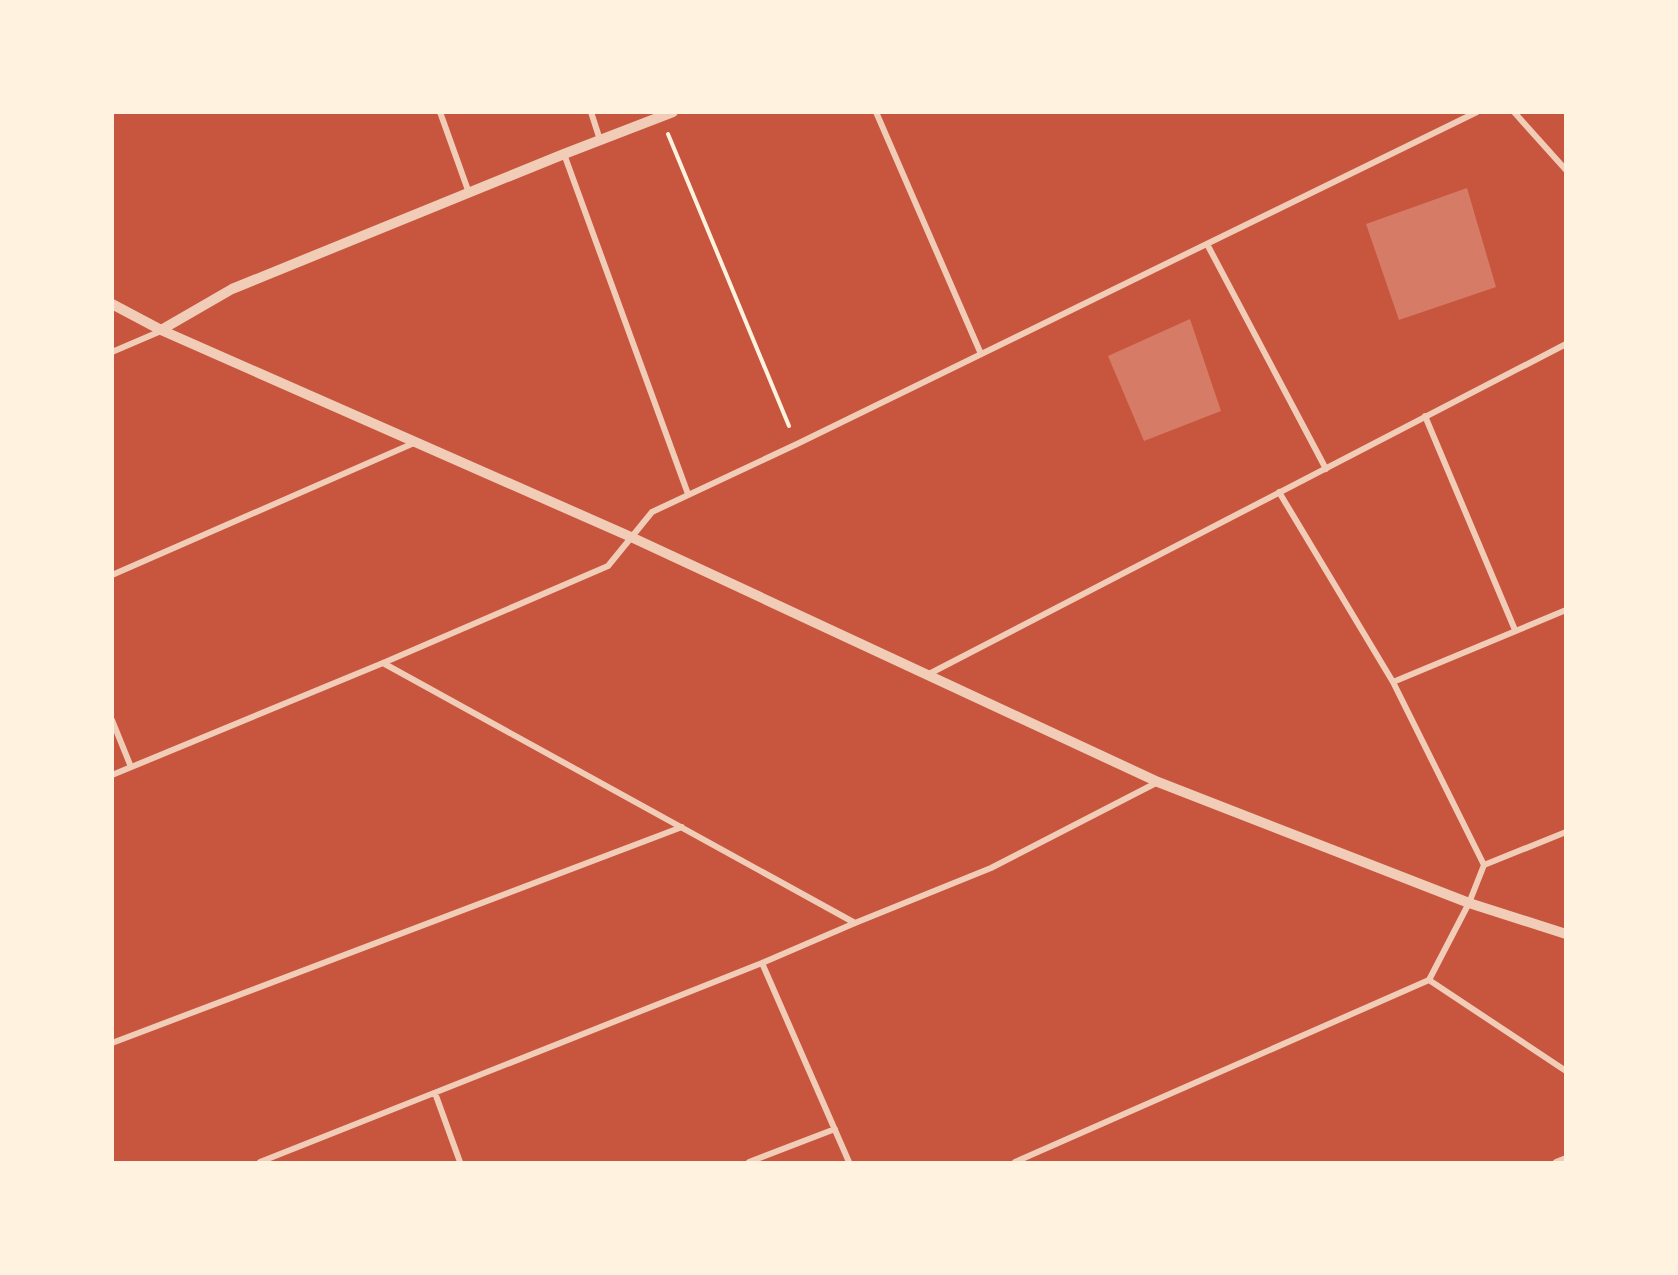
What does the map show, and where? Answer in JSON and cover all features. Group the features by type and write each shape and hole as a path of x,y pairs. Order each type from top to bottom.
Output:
{"street":[{"path":"440,112 469,193"},
{"path":"591,112 600,140"},
{"path":"112,352 161,330 232,289 673,112"},
{"path":"876,112 981,354"},
{"path":"112,775 383,663 608,566 652,512 1478,112"},
{"path":"1514,112 1566,170"},
{"path":"564,154 688,494"},
{"path":"1207,244 1326,469"},
{"path":"112,304 161,330 631,537 1158,782 1469,903 1566,934"},
{"path":"927,675 1566,344"},
{"path":"1425,416 1515,630"},
{"path":"112,574 414,443"},
{"path":"1279,492 1393,681 1484,865"},
{"path":"1393,681 1566,610"},
{"path":"383,663 855,923"},
{"path":"112,720 131,767"},
{"path":"260,1162 762,963 991,868 1158,782"},
{"path":"112,1043 682,827"},
{"path":"1015,1162 1429,980 1469,903 1484,865 1566,832"},
{"path":"762,963 849,1162"},
{"path":"1429,980 1566,1071"},
{"path":"435,1093 460,1162"},
{"path":"749,1162 835,1129"},
{"path":"1556,1162 1566,1158"}],"path":[{"path":"661,117 796,444"}],"building":[{"path":"1467,188 1496,287 1399,320 1366,224"},
{"path":"1190,319 1221,411 1144,441 1108,356"}]}
